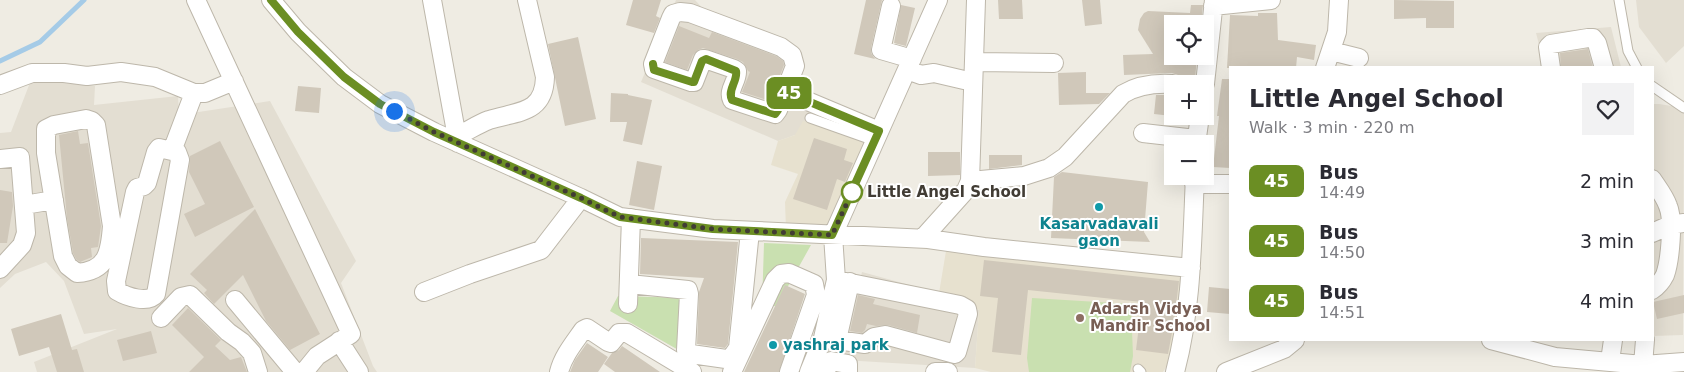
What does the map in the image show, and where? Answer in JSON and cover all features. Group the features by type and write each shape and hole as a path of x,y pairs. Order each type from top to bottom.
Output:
{"street":[{"path":"196,0 351,334 317,356 304,372"},
{"path":"271,0 298,32 344,77 380,104 458,139 620,217 713,229 922,239 1191,268"},
{"path":"432,0 458,139"},
{"path":"458,139 488,120 531,108 540,100 545,90 546,77 527,0"},
{"path":"809,372 830,339 840,285 832,235 938,0"},
{"path":"922,239 966,190 970,181 976,0"},
{"path":"1206,75 1214,3 1270,0"},
{"path":"1340,0 1337,32 1328,59 1359,58"},
{"path":"890,6 880,50 909,65 921,75 934,73 964,80"},
{"path":"680,12 690,13 781,47 792,55 795,66 786,92 778,110 775,114 772,114 732,100 730,97 737,75 734,69 706,59 703,60 694,82 654,70 653,64 674,14 680,12"},
{"path":"1551,66 1548,46 1551,44 1594,38 1603,66"},
{"path":"974,62 1054,63"},
{"path":"0,85 32,73 64,73 87,76 121,72 155,77 194,93 205,93 234,81"},
{"path":"970,181 1024,176 1049,168 1065,157 1123,94 1149,84 1164,84"},
{"path":"786,92 877,136"},
{"path":"172,150 194,93"},
{"path":"86,120 92,121 96,125 112,226 111,241 103,264 91,272 77,273 68,266 63,256 54,200 46,153 46,130 54,125 86,120"},
{"path":"1143,133 1164,137"},
{"path":"159,148 172,150 177,152 180,160 156,294 152,298 145,300 122,294 117,291 116,281 135,192 137,188 147,183 156,152 159,148"},
{"path":"0,159 46,153"},
{"path":"0,269 22,245 26,233 20,157"},
{"path":"1214,182 1229,184"},
{"path":"1654,182 1677,224 1664,276 1654,288"},
{"path":"1176,372 1182,345 1191,268 1194,185"},
{"path":"424,292 470,274 542,250 581,198"},
{"path":"24,204 54,200"},
{"path":"628,304 631,218"},
{"path":"1654,232 1677,224"},
{"path":"629,284 688,290 690,294 686,350 692,354 726,359 731,358 738,348 750,231"},
{"path":"732,372 775,280 781,274 788,273 814,284 840,285 960,305 966,309 968,314 957,352 954,354 884,335 874,337 865,344 830,339"},
{"path":"788,372 816,295 814,284"},
{"path":"161,318 181,297 190,295 252,353 258,372"},
{"path":"235,300 294,372"},
{"path":"559,372 566,355 583,330 588,328 608,342 612,342 619,333 627,333 692,372"},
{"path":"1226,372 1284,349 1294,341"},
{"path":"1498,341 1519,344 1555,357 1644,365 1684,362"},
{"path":"1610,362 1613,341"},
{"path":"1644,365 1645,341"},
{"path":"339,342 360,372"},
{"path":"826,372 828,364 831,362 848,364 848,372"},
{"path":"935,372 948,372"}],"lane":[{"path":"1619,0 1628,51 1636,66"},
{"path":"1654,87 1684,108"},
{"path":"810,118 877,136"}],"shaded area":[{"path":"676,0 695,0 705,11 789,54 801,90 888,127 795,135 778,141 641,82"},
{"path":"1636,0 1684,0 1684,46 1666,63 1639,27"},
{"path":"1611,27 1621,66 1545,66 1536,33"},
{"path":"31,80 95,86 94,105 178,96 179,115 270,101 356,261 341,283 377,372 37,372 34,362 117,329 84,334 64,281 46,262 15,274 0,288 0,133 11,132"},
{"path":"1654,104 1684,108 1683,335 1654,336"},
{"path":"803,121 880,143 836,230 786,229 785,202 798,174 771,165 778,141 795,135"},
{"name":"Adarsh Vidya Mandir School","path":"946,251 1185,273 1175,353 1163,372 991,372 975,368 979,310 939,293"},
{"path":"862,272 939,293 979,310 975,368 843,360 844,338"}],"green space":[{"path":"764,243 811,245 777,306 762,306"},
{"path":"618,296 691,298 689,356 610,311"},
{"path":"1032,298 1131,304 1133,356 1130,372 1029,372 1027,358"}],"building":[{"path":"633,0 661,0 656,16 660,18 654,33 626,25"},
{"path":"866,0 882,0 871,48 871,53 875,59 854,54"},
{"path":"998,0 1022,0 1023,19 999,19"},
{"path":"1082,0 1100,0 1102,24 1085,26"},
{"path":"1394,0 1454,1 1454,28 1426,28 1426,18 1394,19"},
{"path":"901,5 915,8 906,46 894,43"},
{"path":"1191,5 1203,5 1202,15 1164,15 1164,65 1196,65 1195,75 1172,73 1124,75 1123,55 1153,54 1138,30 1140,19 1144,13 1148,11 1190,13"},
{"path":"1258,13 1277,13 1278,40 1316,45 1314,60 1297,57 1296,66 1229,66 1227,68 1230,15 1258,16"},
{"path":"679,26 709,38 712,32 776,56 783,61 784,65 770,101 742,92 750,72 743,62 737,59 703,48 693,55 687,70 665,62"},
{"path":"578,37 596,119 565,126 548,44"},
{"path":"1588,49 1592,66 1561,66 1560,53"},
{"path":"1086,72 1086,93 1110,93 1099,104 1059,105 1058,73"},
{"path":"1222,79 1229,79 1229,168 1214,167 1219,116 1217,116"},
{"path":"298,86 321,88 319,113 295,111"},
{"path":"611,93 628,94 652,100 642,145 623,141 627,122 610,122"},
{"path":"1156,95 1164,95 1164,115 1154,114"},
{"path":"78,131 80,144 88,143 101,226 98,247 91,248 92,257 80,262 73,253 67,218 59,135"},
{"path":"814,138 847,149 844,160 853,163 845,182 837,179 827,210 793,199"},
{"path":"220,141 254,207 195,237 184,214 205,204 189,172 190,156"},
{"path":"928,152 960,152 960,175 928,176"},
{"path":"989,155 1022,155 1022,165 989,169"},
{"path":"637,161 662,166 654,210 629,205"},
{"name":"Kasarvadavali gaon","path":"1062,172 1148,182 1144,232 1150,242 1051,238 1054,177"},
{"path":"0,190 12,192 13,206 7,243 0,243"},
{"path":"255,209 320,334 290,350 266,321 243,275 214,304 204,293 207,290 190,274"},
{"path":"641,238 738,242 728,344 725,348 697,344 699,292 704,278 640,274"},
{"path":"984,260 1179,281 1168,354 1136,350 1142,302 1028,290 1021,355 992,352 998,298 980,296"},
{"name":"yashraj park","path":"785,285 805,294 779,372 744,372"},
{"path":"1209,287 1229,289 1229,314 1207,312"},
{"path":"858,295 875,299 873,304 920,315 917,333 888,325 876,326 867,324 862,333 850,331"},
{"path":"1684,295 1684,313 1657,319 1654,302"},
{"path":"188,308 221,340 215,346 230,360 241,357 247,372 189,372 204,357 172,325"},
{"path":"61,314 72,350 77,349 84,372 57,372 49,347 19,356 11,329"},
{"path":"151,331 157,353 123,361 117,340"},
{"path":"587,343 608,357 598,372 570,372 575,360"},
{"path":"622,346 660,372 615,372 604,364 612,353 619,350"}],"waterway":[{"path":"0,61 40,42 84,0"}],"bus line":[{"name":"45","path":"271,0 298,32 344,77 380,104 434,132 620,217 713,229 832,235 879,131 786,92 775,114 732,100 730,97 737,75 736,71 706,59 702,61 694,82 688,82 654,70 653,64"}],"place":[{"name":"Little Angel School","path":"852,192"},
{"name":"Kasarvadavali gaon","path":"1099,207"},
{"name":"Adarsh Vidya Mandir School","path":"1080,318"},
{"name":"yashraj park","path":"773,345"}],"route":[{"path":"394,111 434,132 620,217 713,229 832,235 854,188 852,192"}]}
